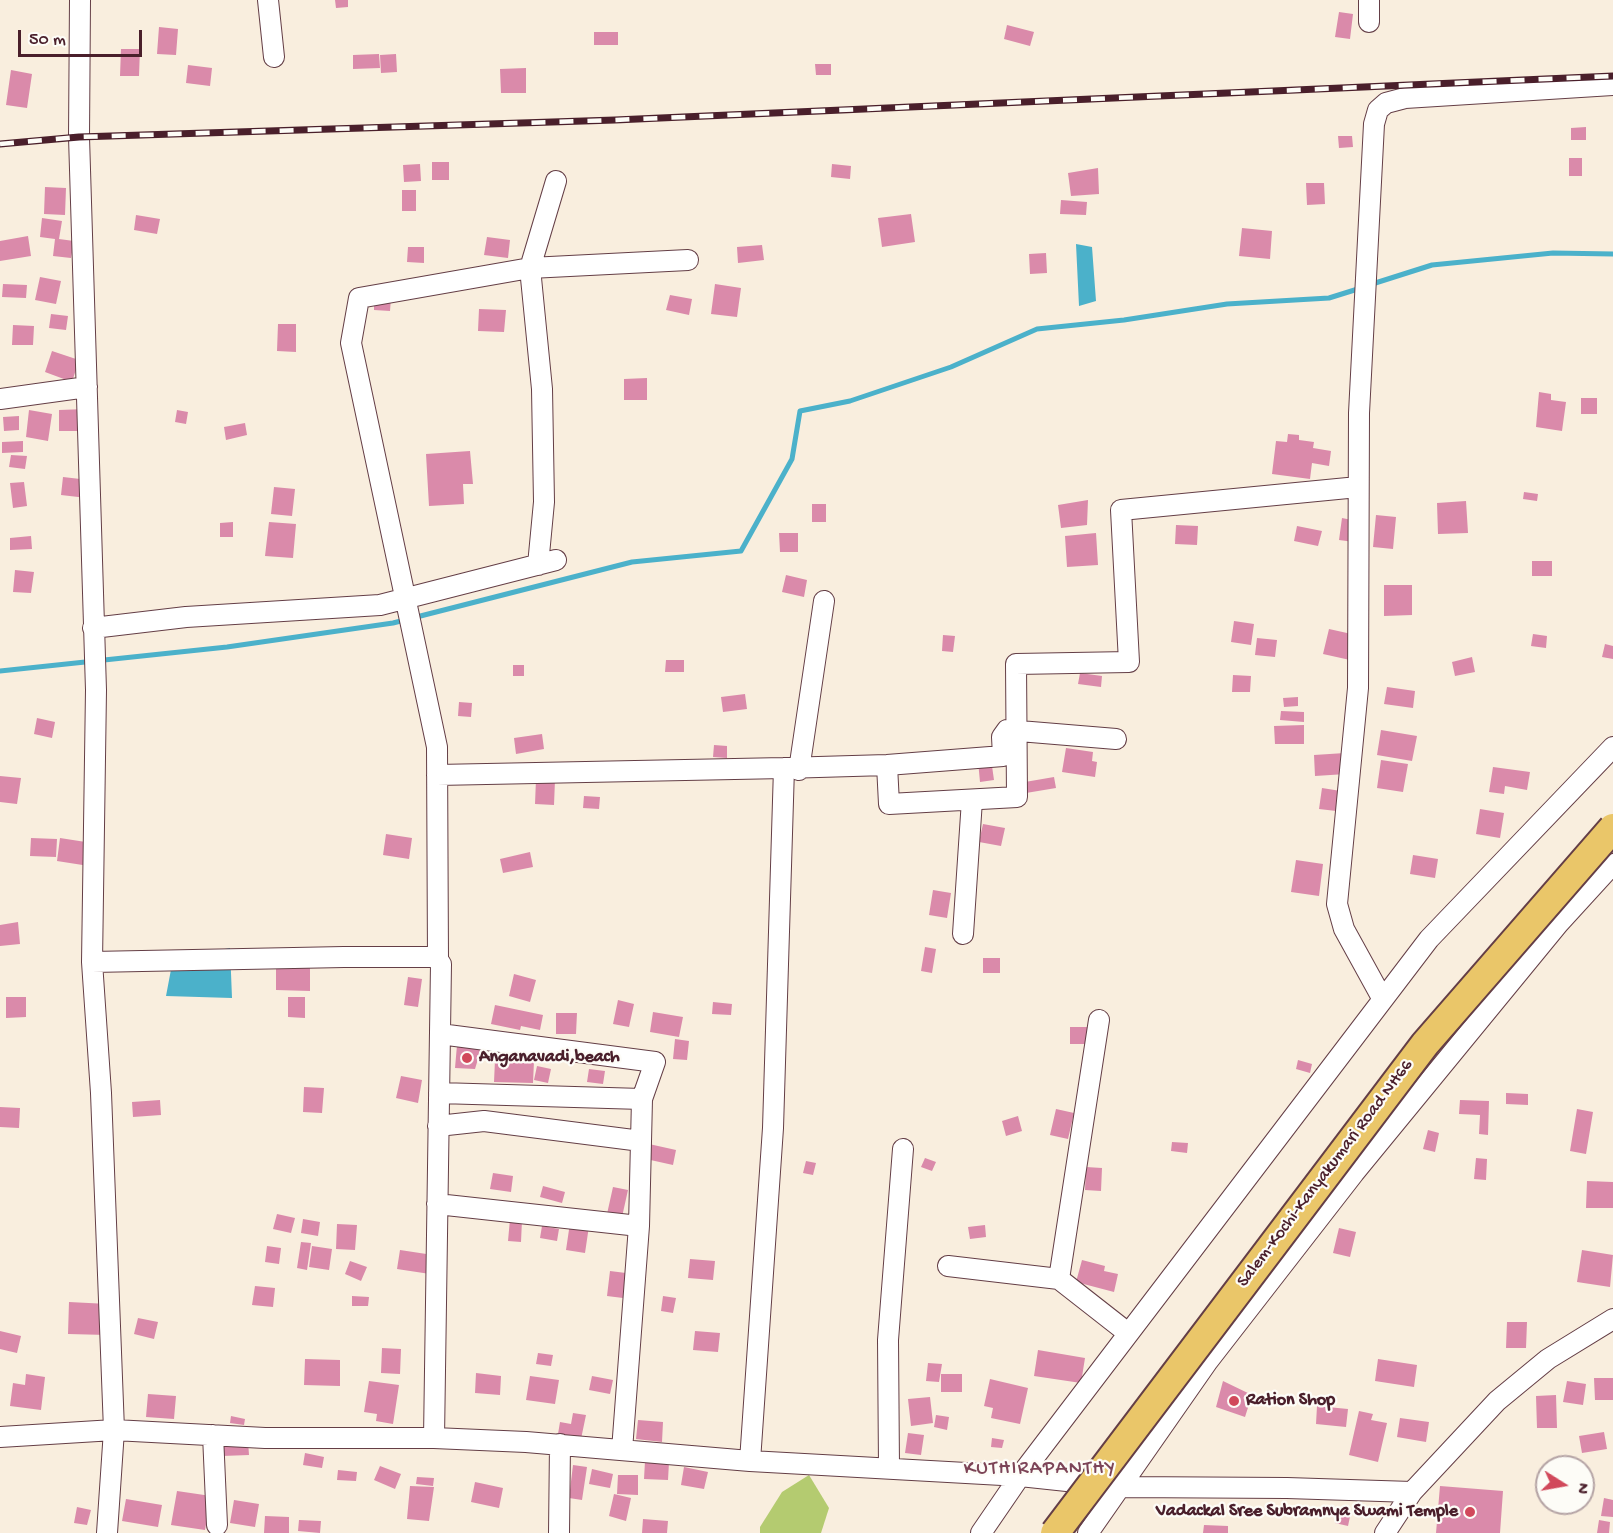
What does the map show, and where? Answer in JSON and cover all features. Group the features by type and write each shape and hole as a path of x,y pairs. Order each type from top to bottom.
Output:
{"highway":[{"name":"Salem-Kochi-Kanyakumari Road NH66","path":"1055,1533 1425,1044 1613,828"}],"street":[{"path":"80,0 79,137 96,690 92,962 100,1093 114,1430 106,1533"},
{"path":"268,0 274,57"},
{"path":"1369,0 1369,22"},
{"path":"1382,998 1344,929 1337,904 1358,688 1358,486 1374,124 1378,110 1386,102 1406,98 1613,85"},
{"path":"93,628 186,617 380,605 547,562 542,389 530,268 556,182"},
{"path":"438,960 437,747 351,343 359,298 530,268 688,260"},
{"path":"0,399 87,387"},
{"path":"887,765 889,804 1017,797 1016,664 1129,662 1121,510 1358,486"},
{"path":"750,1461 773,1128 792,769 824,601"},
{"path":"437,775 792,769 887,765 1003,756 1003,733 1007,730 1116,739"},
{"path":"981,1533 1020,1476 1382,998 1430,939 1613,747"},
{"path":"963,934 972,800"},
{"path":"1088,1533 1123,1487 1140,1458 1208,1361 1354,1173 1559,923 1613,864"},
{"path":"92,962 433,957 441,964 434,1438"},
{"path":"1059,1279 1099,1020"},
{"path":"440,1034 655,1062 642,1099 639,1226 622,1450"},
{"path":"439,1093 642,1099"},
{"path":"438,1126 484,1121 641,1141"},
{"path":"889,1467 888,1340 903,1149"},
{"path":"437,1204 639,1226"},
{"path":"948,1266 1059,1279 1128,1334"},
{"path":"1385,1533 1412,1492 1497,1401 1548,1359 1613,1319"},
{"path":"0,1437 114,1430 213,1435 434,1438 560,1444 750,1461 1020,1476 1123,1487 1287,1488 1412,1492"},
{"path":"213,1435 218,1525"},
{"path":"559,1533 560,1444"}],"green space":[{"path":"809,1475 829,1508 821,1533 760,1533 760,1527 782,1492"}],"water":[{"path":"1076,244 1092,247 1096,301 1079,306"},
{"path":"230,948 232,998 166,996 173,959"}],"building":[{"path":"335,0 348,0 348,7 336,8"},
{"path":"1339,12 1353,14 1350,39 1335,37"},
{"path":"1007,25 1034,32 1030,46 1004,39"},
{"path":"159,27 178,29 176,55 157,54"},
{"path":"594,32 618,32 618,45 594,45"},
{"path":"121,49 140,49 139,76 120,76"},
{"path":"379,54 380,68 353,69 353,55"},
{"path":"396,54 397,72 381,73 380,55"},
{"path":"815,64 831,64 831,75 816,75"},
{"path":"188,65 212,68 210,86 186,83"},
{"path":"526,68 526,93 501,93 500,69"},
{"path":"11,70 32,74 27,108 6,105"},
{"path":"1586,127 1586,140 1571,140 1571,128"},
{"path":"1338,136 1352,136 1353,147 1339,148"},
{"path":"1569,158 1582,158 1582,176 1569,176"},
{"path":"432,162 449,162 449,180 432,180"},
{"path":"420,164 421,181 404,182 403,165"},
{"path":"832,164 851,166 850,179 831,177"},
{"path":"1098,168 1099,194 1071,196 1068,173"},
{"path":"1306,183 1324,183 1325,204 1307,205"},
{"path":"45,187 66,188 65,215 44,214"},
{"path":"402,190 416,190 416,211 402,211"},
{"path":"1061,200 1087,202 1086,215 1060,214"},
{"path":"911,214 915,242 882,247 878,218"},
{"path":"136,215 160,219 157,234 134,230"},
{"path":"42,218 62,221 59,239 74,241 71,258 53,256 55,239 40,237"},
{"path":"1242,228 1272,231 1270,259 1239,256"},
{"path":"28,236 31,256 0,261 0,241"},
{"path":"487,237 510,240 508,258 484,255"},
{"path":"762,245 764,260 738,263 737,247"},
{"path":"408,247 424,247 424,263 407,262"},
{"path":"1046,253 1047,273 1030,274 1029,254"},
{"path":"40,277 61,281 56,304 35,300"},
{"path":"3,284 27,285 26,298 2,297"},
{"path":"715,284 741,288 737,317 711,314"},
{"path":"670,295 692,299 689,315 666,310"},
{"path":"374,298 391,298 390,311 374,310"},
{"path":"479,309 506,310 504,332 478,331"},
{"path":"51,314 68,316 66,330 49,328"},
{"path":"278,324 296,324 296,352 277,351"},
{"path":"13,325 34,326 33,345 12,345"},
{"path":"52,351 79,360 72,382 45,372"},
{"path":"647,378 647,400 624,400 624,379"},
{"path":"1539,392 1551,394 1551,400 1566,402 1562,431 1536,427"},
{"path":"1581,398 1597,398 1597,414 1581,414"},
{"path":"86,409 86,431 59,431 59,410"},
{"path":"29,410 52,414 48,441 26,437"},
{"path":"177,410 188,412 186,424 175,422"},
{"path":"19,416 19,430 4,431 3,417"},
{"path":"245,423 247,435 226,440 224,427"},
{"path":"1288,434 1299,435 1299,440 1314,442 1313,448 1331,451 1329,466 1312,463 1310,479 1272,474 1276,441 1287,442"},
{"path":"23,441 23,452 2,453 2,442"},
{"path":"470,451 473,484 463,484 464,504 429,506 426,454"},
{"path":"11,455 27,456 25,469 9,467"},
{"path":"63,477 89,480 87,498 61,495"},
{"path":"24,482 27,506 13,508 10,483"},
{"path":"274,487 295,489 292,516 271,514"},
{"path":"1524,492 1538,494 1537,501 1523,499"},
{"path":"1088,500 1087,525 1061,528 1058,505"},
{"path":"1466,501 1468,533 1438,534 1437,503"},
{"path":"812,504 826,504 826,522 812,522"},
{"path":"1376,515 1396,517 1393,549 1373,547"},
{"path":"1342,518 1357,521 1354,542 1339,540"},
{"path":"233,522 233,537 220,537 220,523"},
{"path":"269,522 296,524 293,558 265,556"},
{"path":"1176,525 1198,526 1197,545 1175,544"},
{"path":"1297,526 1322,531 1318,546 1294,541"},
{"path":"779,533 798,533 798,552 780,552"},
{"path":"1096,533 1098,565 1067,567 1065,536"},
{"path":"31,536 32,549 10,550 10,538"},
{"path":"1532,561 1552,561 1552,576 1532,576"},
{"path":"15,570 34,572 31,593 13,592"},
{"path":"786,575 807,580 804,597 782,592"},
{"path":"1384,585 1412,585 1412,615 1384,616"},
{"path":"1234,621 1254,624 1251,645 1231,642"},
{"path":"1329,629 1356,635 1350,660 1323,654"},
{"path":"1533,634 1547,636 1546,648 1531,646"},
{"path":"943,635 955,636 953,652 942,651"},
{"path":"1257,638 1277,640 1275,657 1255,655"},
{"path":"1605,644 1613,646 1613,659 1602,657"},
{"path":"1472,657 1475,672 1455,676 1452,662"},
{"path":"666,660 684,660 684,672 665,672"},
{"path":"513,665 524,665 524,676 513,676"},
{"path":"1080,673 1102,676 1101,687 1078,684"},
{"path":"1233,675 1251,676 1250,692 1232,692"},
{"path":"1387,687 1415,691 1413,708 1384,704"},
{"path":"745,694 747,709 723,712 721,697"},
{"path":"1298,697 1298,706 1284,707 1283,698"},
{"path":"459,702 472,703 471,717 458,716"},
{"path":"1281,711 1304,712 1304,722 1280,720"},
{"path":"37,718 55,722 52,738 34,734"},
{"path":"1304,725 1304,744 1275,744 1274,726"},
{"path":"1381,730 1417,736 1412,761 1377,755"},
{"path":"542,734 544,749 516,754 514,738"},
{"path":"714,745 727,746 727,758 713,757"},
{"path":"1066,748 1093,752 1092,761 1097,762 1095,777 1062,772"},
{"path":"1345,753 1346,774 1315,776 1314,755"},
{"path":"991,759 994,780 980,782 978,761"},
{"path":"1381,760 1408,764 1403,792 1377,788"},
{"path":"1493,767 1530,772 1527,790 1505,786 1504,794 1489,792"},
{"path":"0,776 21,778 17,804 0,802"},
{"path":"1054,777 1056,788 1026,793 1025,782"},
{"path":"536,779 555,780 554,805 535,804"},
{"path":"1322,788 1347,792 1345,812 1319,809"},
{"path":"584,796 600,797 599,809 583,808"},
{"path":"1480,809 1504,813 1500,838 1476,834"},
{"path":"983,824 1005,828 1001,846 979,842"},
{"path":"386,834 412,838 409,859 383,855"},
{"path":"31,838 57,839 56,857 30,856"},
{"path":"60,838 92,843 89,866 57,861"},
{"path":"530,852 533,867 503,873 500,859"},
{"path":"1413,855 1438,859 1435,878 1410,874"},
{"path":"1296,860 1323,864 1319,896 1291,892"},
{"path":"933,890 951,893 947,918 929,915"},
{"path":"18,922 20,944 0,946 0,925"},
{"path":"925,947 936,949 932,973 921,971"},
{"path":"983,958 1000,958 1000,973 983,973"},
{"path":"276,964 310,965 310,991 276,990"},
{"path":"514,974 536,980 530,1002 509,996"},
{"path":"408,977 422,979 418,1007 404,1005"},
{"path":"6,997 26,997 26,1017 6,1018"},
{"path":"288,997 305,997 305,1018 288,1017"},
{"path":"618,1000 634,1004 629,1027 613,1024"},
{"path":"713,1002 732,1004 731,1015 712,1014"},
{"path":"495,1005 543,1015 540,1030 521,1026 520,1030 491,1024"},
{"path":"653,1012 683,1017 679,1037 650,1032"},
{"path":"556,1013 577,1013 576,1034 556,1034"},
{"path":"1070,1027 1095,1027 1095,1044 1070,1044"},
{"path":"675,1039 689,1041 687,1060 673,1059"},
{"name":"Anganavadi,beach","path":"457,1045 481,1049 475,1069 455,1068"},
{"path":"495,1060 534,1061 533,1083 494,1082"},
{"path":"1298,1060 1312,1064 1310,1073 1296,1069"},
{"path":"537,1066 551,1069 548,1083 534,1080"},
{"path":"589,1069 605,1071 603,1084 587,1082"},
{"path":"401,1076 422,1080 418,1103 396,1098"},
{"path":"304,1087 324,1088 322,1113 303,1112"},
{"path":"1506,1093 1528,1094 1528,1105 1506,1104"},
{"path":"160,1100 161,1115 133,1117 132,1102"},
{"path":"1460,1100 1489,1101 1488,1135 1479,1134 1480,1115 1459,1114"},
{"path":"0,1107 20,1108 19,1128 0,1127"},
{"path":"1056,1109 1074,1113 1068,1139 1050,1135"},
{"path":"1577,1109 1593,1112 1586,1154 1570,1151"},
{"path":"1018,1116 1022,1131 1006,1136 1002,1121"},
{"path":"1428,1130 1439,1133 1435,1152 1423,1149"},
{"path":"1172,1142 1188,1143 1187,1153 1171,1151"},
{"path":"649,1144 676,1150 673,1165 646,1159"},
{"path":"925,1158 936,1162 932,1171 921,1167"},
{"path":"1476,1158 1487,1159 1486,1180 1474,1179"},
{"path":"806,1161 816,1163 813,1175 803,1173"},
{"path":"1086,1167 1102,1168 1101,1191 1085,1190"},
{"path":"493,1173 513,1176 511,1192 490,1189"},
{"path":"1587,1181 1613,1182 1613,1208 1586,1208"},
{"path":"543,1186 565,1192 562,1203 540,1197"},
{"path":"613,1187 628,1190 622,1217 607,1214"},
{"path":"277,1214 295,1218 291,1233 273,1229"},
{"path":"303,1219 320,1222 318,1236 301,1233"},
{"path":"510,1219 522,1220 521,1242 508,1241"},
{"path":"570,1223 589,1226 585,1253 566,1250"},
{"path":"337,1224 357,1225 355,1250 336,1249"},
{"path":"985,1225 986,1237 970,1239 968,1227"},
{"path":"542,1226 559,1229 557,1241 540,1238"},
{"path":"1339,1228 1356,1232 1350,1257 1333,1253"},
{"path":"301,1242 311,1243 307,1270 297,1268"},
{"path":"267,1246 281,1248 279,1264 265,1262"},
{"path":"312,1246 332,1249 329,1270 309,1267"},
{"path":"400,1250 433,1255 430,1274 397,1269"},
{"path":"1582,1250 1613,1255 1610,1287 1577,1282"},
{"path":"690,1259 715,1261 713,1280 688,1278"},
{"path":"1082,1260 1105,1266 1104,1271 1118,1274 1114,1292 1076,1282"},
{"path":"350,1261 367,1267 361,1281 345,1274"},
{"path":"610,1271 626,1273 623,1298 607,1296"},
{"path":"255,1286 275,1288 273,1307 252,1305"},
{"path":"352,1296 369,1297 368,1306 352,1306"},
{"path":"663,1296 676,1298 673,1313 661,1311"},
{"path":"69,1302 108,1304 107,1335 68,1334"},
{"path":"138,1318 158,1322 154,1339 134,1334"},
{"path":"1507,1322 1527,1322 1526,1348 1506,1348"},
{"path":"0,1331 21,1336 17,1353 0,1349"},
{"path":"695,1331 720,1333 718,1352 693,1350"},
{"path":"382,1348 401,1349 400,1374 381,1373"},
{"path":"1038,1350 1085,1358 1081,1383 1034,1376"},
{"path":"538,1353 553,1355 551,1366 536,1364"},
{"path":"305,1359 340,1360 340,1386 304,1385"},
{"path":"1378,1359 1417,1365 1414,1387 1375,1381"},
{"path":"928,1363 942,1364 939,1382 926,1381"},
{"path":"476,1373 501,1376 500,1395 475,1393"},
{"path":"26,1374 45,1377 41,1410 10,1406 13,1383 25,1385"},
{"path":"941,1374 962,1374 962,1392 941,1392"},
{"path":"530,1376 559,1380 555,1404 526,1400"},
{"path":"592,1376 613,1380 610,1394 589,1390"},
{"path":"1594,1378 1613,1378 1613,1400 1595,1400"},
{"path":"990,1379 1028,1388 1020,1424 991,1418 993,1408 984,1406"},
{"path":"369,1381 399,1385 393,1424 376,1421 377,1414 364,1412"},
{"name":"Ration Shop","path":"1223,1381 1252,1395 1245,1417 1216,1407"},
{"path":"1567,1381 1586,1384 1583,1405 1563,1402"},
{"path":"148,1394 176,1396 174,1419 146,1417"},
{"path":"1556,1395 1557,1428 1537,1428 1536,1396"},
{"path":"930,1397 933,1423 911,1426 908,1399"},
{"path":"1317,1406 1348,1409 1346,1427 1316,1424"},
{"path":"1359,1411 1373,1414 1371,1420 1387,1423 1378,1462 1349,1455"},
{"path":"573,1413 586,1415 581,1439 558,1434 560,1422 571,1424"},
{"path":"936,1415 949,1417 947,1430 934,1427"},
{"path":"231,1416 245,1419 244,1425 230,1423"},
{"path":"1400,1418 1429,1422 1426,1442 1397,1437"},
{"path":"638,1420 663,1422 662,1442 636,1439"},
{"path":"1604,1432 1607,1449 1582,1453 1579,1436"},
{"path":"908,1433 924,1435 921,1455 905,1453"},
{"path":"992,1438 1004,1440 1002,1448 991,1447"},
{"path":"248,1441 249,1455 222,1456 222,1442"},
{"path":"305,1453 324,1457 322,1468 303,1465"},
{"path":"645,1461 669,1462 668,1480 644,1479"},
{"path":"573,1465 587,1467 582,1500 569,1498"},
{"path":"380,1466 401,1474 395,1489 374,1480"},
{"path":"684,1467 708,1472 704,1489 681,1485"},
{"path":"592,1469 613,1474 610,1488 589,1484"},
{"path":"338,1470 357,1472 356,1481 337,1480"},
{"path":"618,1475 638,1475 638,1495 617,1494"},
{"path":"417,1477 434,1478 433,1486 416,1484"},
{"path":"475,1482 503,1488 499,1508 471,1502"},
{"path":"410,1486 434,1487 429,1521 407,1519"},
{"name":"Vadackal Sree Subramnya Swami Temple","path":"1440,1486 1503,1491 1500,1533 1436,1533"},
{"path":"177,1491 211,1496 205,1530 171,1525"},
{"path":"614,1494 631,1498 626,1521 609,1516"},
{"path":"1604,1498 1613,1500 1613,1517 1601,1516"},
{"path":"126,1499 162,1505 158,1527 122,1521"},
{"path":"234,1500 259,1504 255,1527 230,1523"},
{"path":"77,1507 91,1510 87,1525 74,1523"},
{"path":"1338,1508 1351,1512 1348,1526 1335,1523"},
{"path":"265,1516 289,1517 289,1533 264,1533"},
{"path":"643,1519 668,1521 667,1533 642,1533"},
{"path":"299,1520 321,1521 320,1533 298,1531"},
{"path":"1599,1520 1610,1522 1609,1533 1597,1533"},
{"path":"1204,1525 1228,1526 1228,1533 1203,1533"}],"waterway":[{"path":"1369,285 1432,265 1553,253 1613,254"},
{"path":"0,671 227,647 393,623 632,562 741,551 792,459 800,411 850,401 951,367 1037,329 1124,320 1227,304 1329,298 1361,288"}],"railway":[{"path":"0,144 79,137 615,120 1613,76"}],"place":[{"name":"Anganavadi,beach","path":"467,1058"},
{"name":"Ration Shop","path":"1234,1401"},
{"name":"Vadackal Sree Subramnya Swami Temple","path":"1470,1512"}],"district":[{"name":"KUTHIRAPANTHY","path":"1040,1470"}]}
